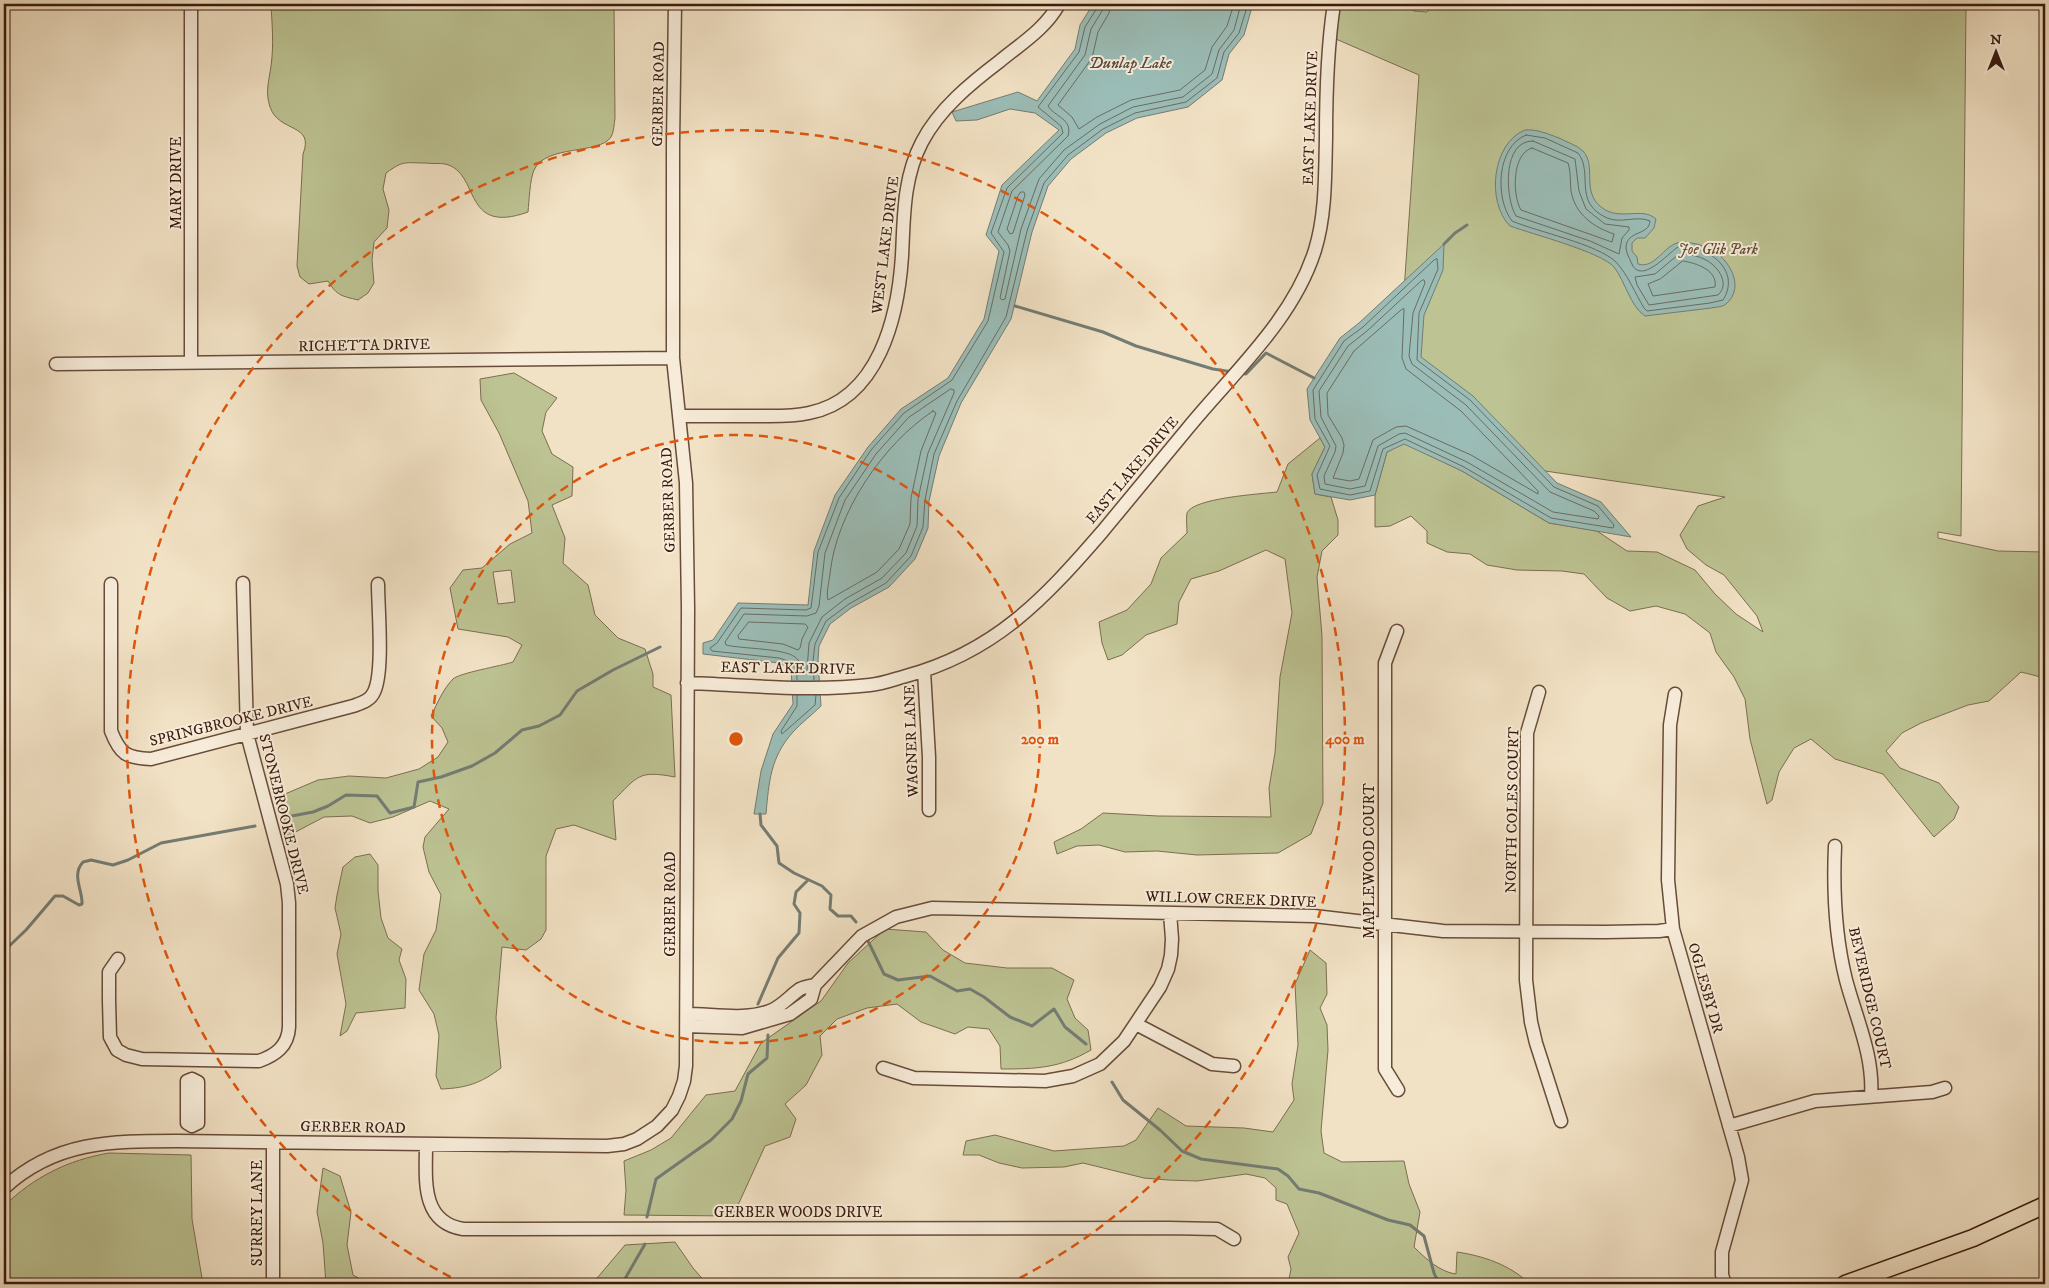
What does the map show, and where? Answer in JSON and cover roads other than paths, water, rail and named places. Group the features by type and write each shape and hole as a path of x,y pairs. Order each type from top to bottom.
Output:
{"main road":[{"path":"1845,1284 1973,1238 2045,1205"}],"street":[{"name":"MARY DRIVE","path":"191,363 192,4"},
{"name":"GERBER ROAD","path":"4,1188 20,1174 46,1159 86,1146 123,1141 591,1147 624,1144 637,1139 647,1134 672,1110 684,1081 687,1020 686,492 673,358 675,4"},
{"name":"WEST LAKE DRIVE","path":"680,416 783,416 807,414 836,403 855,388 874,365 891,329 899,289 904,199 908,176 923,140 948,106 999,61 1034,36 1059,4"},
{"name":"EAST LAKE DRIVE","path":"687,683 830,687 872,685 924,671 980,646 1024,616 1038,602 1077,561 1252,353 1288,307 1305,276 1315,251 1322,225 1326,72 1334,4"},
{"name":"RICHETTA DRIVE","path":"56,364 673,358"},
{"name":"SPRINGBROOKE DRIVE","path":"112,584 111,731 117,746 126,754 137,758 151,759 353,706 370,698 379,678 378,584"},
{"name":"STONEBROOKE DRIVE","path":"118,959 109,972 110,1037 112,1044 126,1055 142,1059 259,1061 272,1056 280,1050 288,1031 290,937 287,884 247,734 243,584"},
{"name":"MAPLEWOOD COURT","path":"1397,631 1385,663 1385,1069 1398,1090"},
{"name":"WAGNER LANE","path":"924,671 930,810"},
{"name":"NORTH COLES COURT","path":"1539,692 1526,733 1526,980 1531,1022 1561,1121"},
{"name":"OGLESBY DR","path":"1675,694 1670,724 1668,880 1673,929 1738,1157 1742,1180 1722,1252 1722,1275 1725,1284"},
{"name":"BEVERIDGE COURT","path":"1835,846 1834,878 1840,947 1846,980 1871,1066 1871,1096"},
{"name":"WILLOW CREEK DRIVE","path":"687,1020 745,1016 771,1010 785,1003 801,988 815,985 862,936 879,924 913,911 932,908 974,907 1314,916 1443,931 1526,930 1605,932 1673,929"},
{"path":"883,1068 914,1078 1045,1081 1083,1072 1100,1064 1124,1041 1160,986 1168,969 1172,938 1170,913"},
{"path":"1136,1024 1212,1064 1234,1066"},
{"path":"192,1060 192,1079 198,1082 198,1123 192,1126 192,1141"},
{"path":"1729,1126 1815,1101 1932,1092 1945,1088"},
{"name":"SURREY LANE","path":"273,1143 273,1284"},
{"name":"GERBER WOODS DRIVE","path":"426,1145 426,1191 429,1201 440,1219 446,1224 463,1229 1169,1228 1217,1229 1234,1239"}],"water":[{"name":"Dunlap Lake","path":"1093,4 1252,4 1252,7 1244,35 1229,54 1222,80 1188,107 1137,118 1106,133 1071,159 1048,186 1032,232 1011,319 961,403 939,456 929,501 928,528 915,559 889,587 851,608 830,624 819,646 821,706 785,742 772,771 766,814 754,814 761,771 773,734 793,704 791,668 779,663 703,654 703,643 713,640 738,603 808,605 814,551 835,495 868,447 901,409 948,378 984,319 999,251 986,235 1002,185 1059,130 1035,113 1010,109 977,120 956,121 952,112 1018,92 1037,101 1075,49 1080,25"},
{"path":"1525,130 1551,135 1575,145 1583,151 1589,164 1592,194 1595,201 1601,207 1615,213 1644,214 1656,219 1654,228 1645,238 1637,238 1632,243 1632,251 1637,257 1638,264 1645,265 1651,263 1672,245 1678,243 1688,242 1705,246 1724,259 1729,266 1735,282 1735,290 1732,297 1726,304 1721,306 1645,316 1635,306 1618,273 1607,261 1565,244 1510,226 1502,216 1498,203 1495,189 1496,174 1499,160 1505,147 1514,137"},
{"path":"1444,244 1443,270 1424,315 1421,357 1473,396 1557,483 1601,502 1631,537 1549,523 1462,471 1404,444 1387,452 1375,495 1350,500 1315,494 1312,474 1325,447 1310,420 1307,389 1340,338 1359,323"}],"waterway":[{"path":"1444,244 1467,225"},
{"path":"1015,306 1103,332 1136,346 1213,369 1233,372"},
{"path":"1240,373 1246,374 1266,353 1314,378"},
{"path":"281,818 313,812 328,806 346,795 377,796 390,813 414,807 418,782 441,777 472,766 495,753 522,730 539,726 560,715 577,691 613,670 660,647"},
{"path":"760,814 761,825 777,846 779,863 794,873 822,886 831,895 830,909 838,916 851,916 856,922"},
{"path":"4,951 26,930 55,896 63,896 79,905 82,904 78,872 83,862 91,860 113,865 128,860 161,843 255,826"},
{"path":"758,1004 778,958 799,933 800,913 794,904 796,892 808,880"},
{"path":"868,941 884,974 898,980 930,976 957,991 970,989 1010,1017 1032,1026 1054,1009 1065,1027 1086,1044"},
{"path":"647,1217 656,1179 711,1140 732,1119 741,1101 748,1074 767,1058 768,1035"},
{"path":"1112,1082 1123,1100 1160,1130 1182,1151 1201,1159 1278,1169 1288,1176 1299,1189 1319,1193 1388,1220 1410,1225 1424,1236 1439,1284"},
{"path":"622,1284 645,1244"}],"park label":[{"name":"Joe Glik Park","path":"1718,249"}]}
